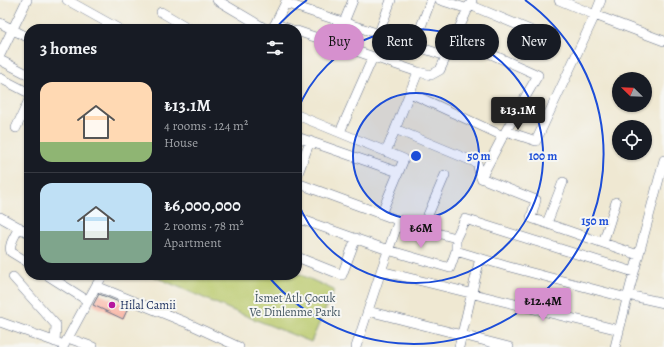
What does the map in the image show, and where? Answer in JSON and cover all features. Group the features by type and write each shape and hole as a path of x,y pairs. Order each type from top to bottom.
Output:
{"street":[{"path":"0,55 27,0"},
{"path":"218,0 258,24"},
{"path":"344,22 353,0"},
{"path":"382,24 391,0"},
{"path":"422,24 431,0"},
{"path":"440,0 470,5 516,24"},
{"path":"559,0 664,41"},
{"path":"410,93 504,134 536,141 601,0"},
{"path":"72,1 111,24"},
{"path":"274,24 286,1 372,31"},
{"path":"461,24 470,5"},
{"path":"162,12 182,24"},
{"path":"0,23 24,35"},
{"path":"302,33 372,57"},
{"path":"481,178 538,75 499,58"},
{"path":"340,132 372,59"},
{"path":"0,60 24,72"},
{"path":"382,60 431,75 440,70 444,60"},
{"path":"386,152 418,72"},
{"path":"0,78 24,90"},
{"path":"16,128 24,111"},
{"path":"302,118 404,159 381,214"},
{"path":"395,129 477,163 481,178"},
{"path":"302,139 398,172"},
{"path":"302,163 310,141"},
{"path":"615,347 627,296 664,162"},
{"path":"422,229 445,175"},
{"path":"481,178 536,200 530,218 638,255"},
{"path":"547,223 563,182"},
{"path":"302,185 422,229 456,238"},
{"path":"603,243 616,202"},
{"path":"0,217 24,230"},
{"path":"302,220 388,250 450,268 456,251 456,238 465,220 634,272"},
{"path":"356,347 399,220"},
{"path":"19,228 10,246 10,250 24,260"},
{"path":"302,259 342,275 356,238"},
{"path":"456,251 627,296 664,303"},
{"path":"459,347 480,258"},
{"path":"381,271 619,330"},
{"path":"14,277 56,325 55,342"},
{"path":"55,280 88,301"},
{"path":"65,343 100,280"},
{"path":"96,286 185,322 239,347"},
{"path":"368,311 509,347"},
{"path":"0,322 55,342 93,347"}],"green space":[{"name":"İsmet Atlı Çocuk Ve Dinlenme Parkı","path":"302,275 334,290 311,342 162,280 302,280"}],"building":[{"name":"Hilal Camii","path":"99,294 129,306 123,319 93,305"}],"place":[{"name":"Hilal Camii","path":"112,305"}]}
